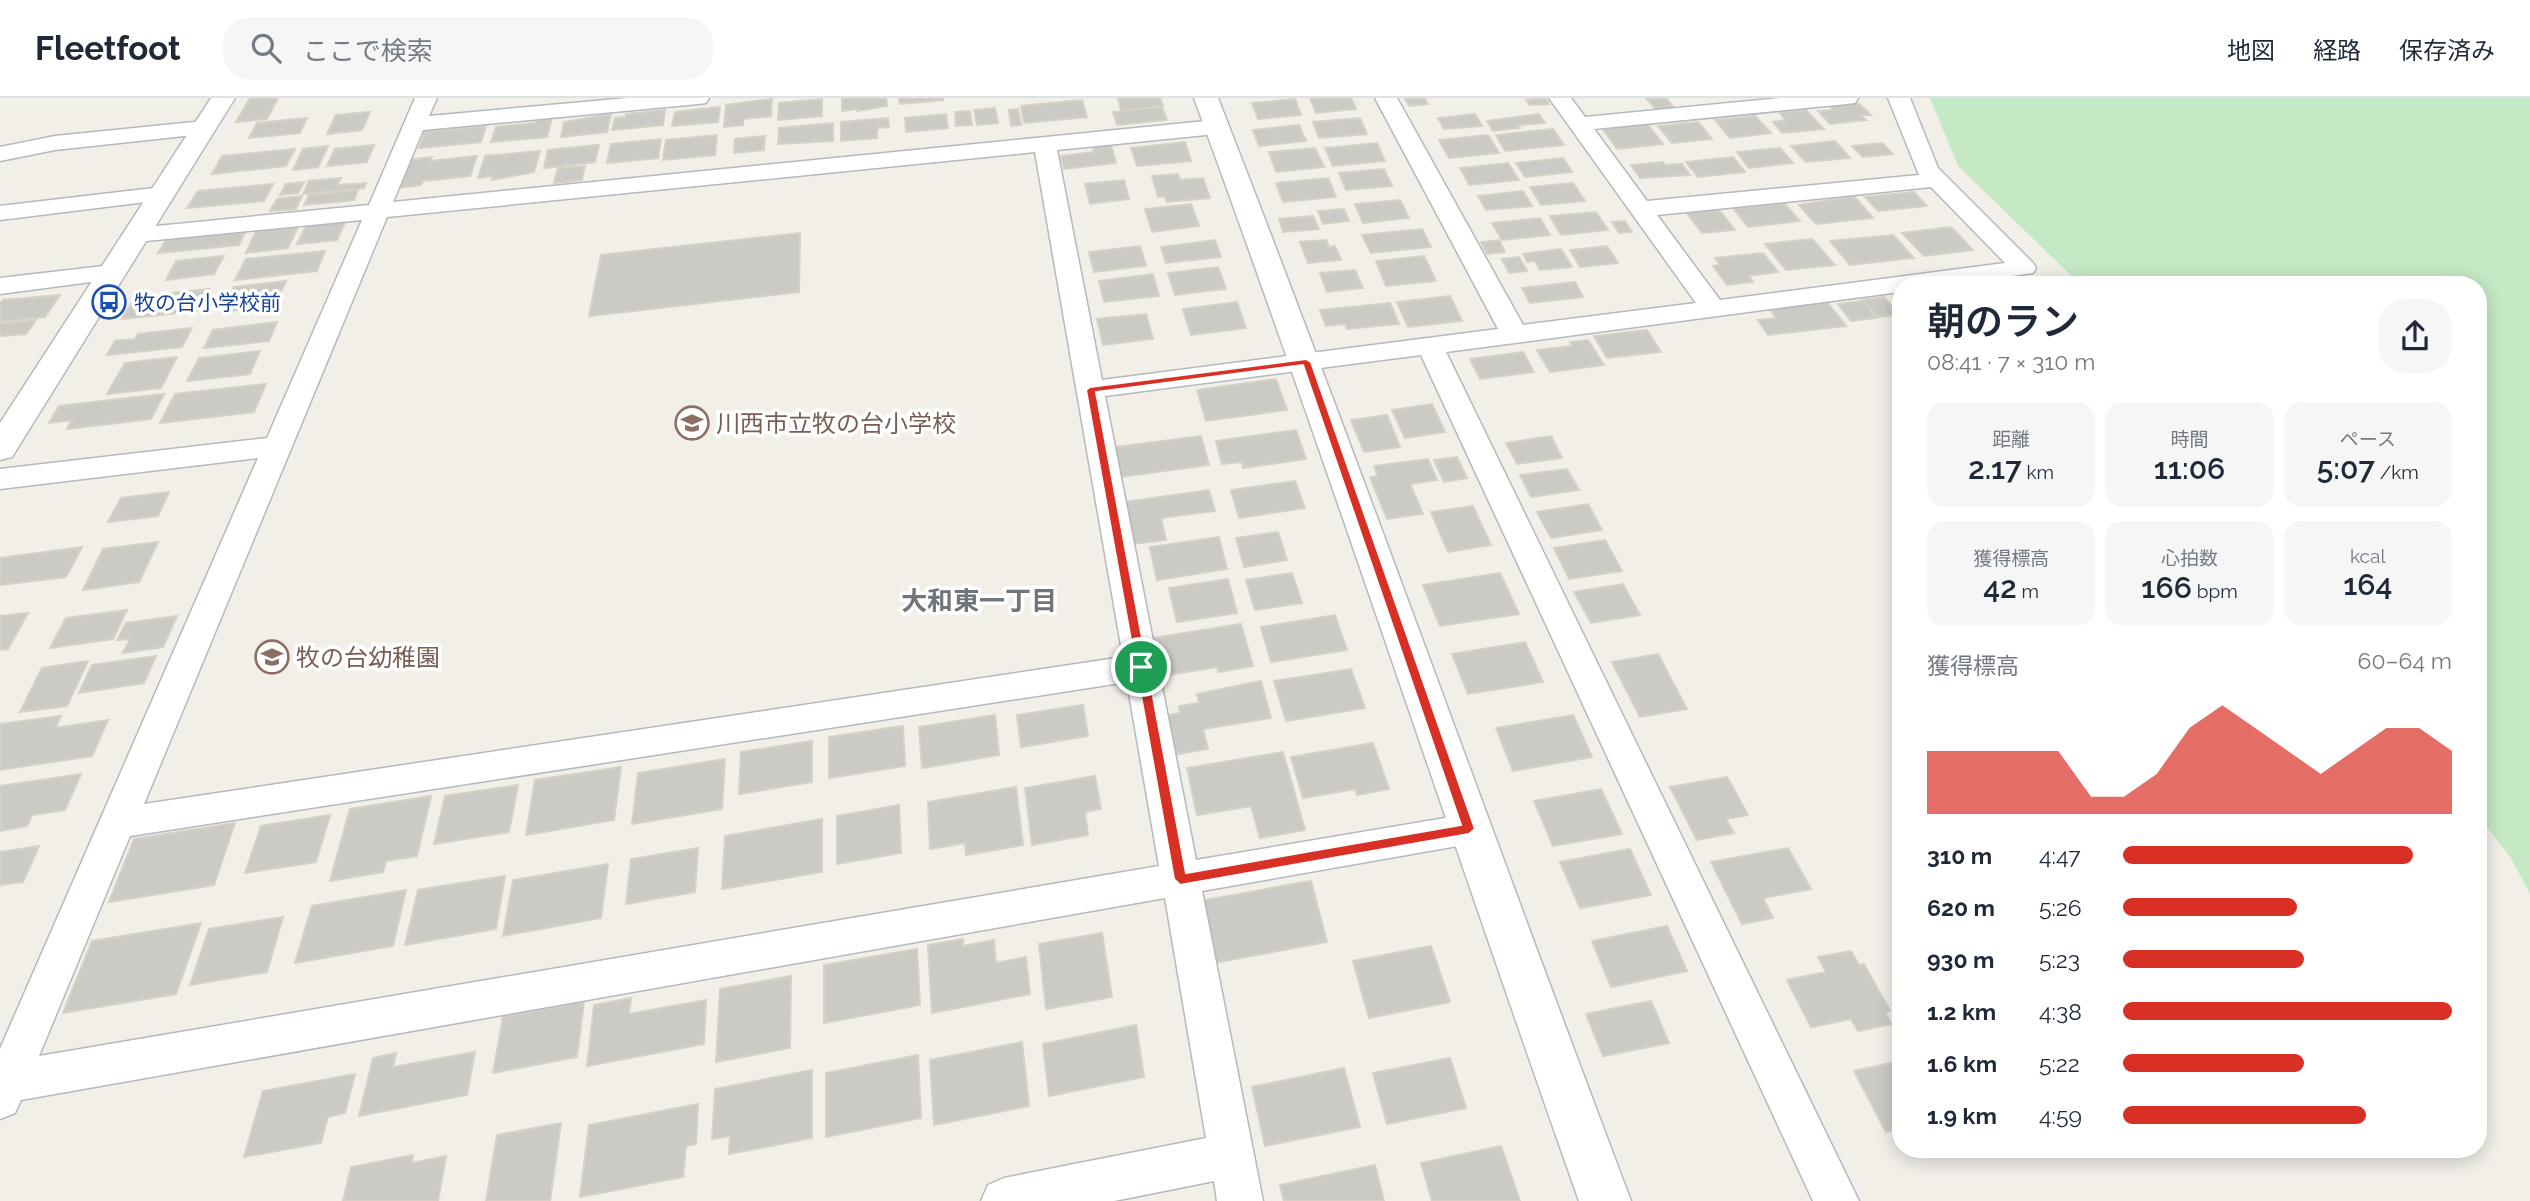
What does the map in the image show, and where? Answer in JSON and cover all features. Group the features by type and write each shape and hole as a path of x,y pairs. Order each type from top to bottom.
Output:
{"street":[{"path":"0,449 223,98"},
{"path":"2,1088 420,111 698,98"},
{"path":"1386,98 1515,335"},
{"path":"1560,98 1713,309"},
{"path":"1579,124 1847,98"},
{"path":"1899,98 1928,171 2024,268 1963,276"},
{"path":"136,235 1045,144 1211,112 1306,362 1469,829 1605,1201"},
{"path":"0,154 55,143 204,128"},
{"path":"1045,144 1240,1201"},
{"path":"1641,209 1937,180"},
{"path":"0,213 162,194"},
{"path":"0,286 112,273"},
{"path":"1090,390 1892,285"},
{"path":"1430,346 1836,1201"},
{"path":"0,479 277,446"},
{"path":"117,823 1141,667"},
{"path":"2,1088 1469,829"},
{"path":"1004,1201 1232,1155"}],"green space":[{"path":"1930,98 2530,98 2530,894 2511,858 2487,827 2487,276 2072,276 1958,166"}],"building":[{"path":"250,98 278,98 267,119 236,122"},
{"path":"842,98 886,98 887,106 842,111"},
{"path":"899,98 943,98 943,100 900,104"},
{"path":"1118,98 1160,98 1163,106 1121,110"},
{"path":"1310,98 1351,98 1356,109 1316,113"},
{"path":"1424,98 1428,104 1409,106 1405,99"},
{"path":"1545,98 1549,104 1530,105 1526,100"},
{"path":"1666,98 1674,108 1656,110 1647,99"},
{"path":"772,99 771,116 743,119 743,125 724,127 726,105"},
{"path":"822,99 822,116 778,120 779,103"},
{"path":"1295,99 1301,115 1258,119 1252,103"},
{"path":"1082,100 1087,117 1024,123 1021,106"},
{"path":"1859,104 1871,115 1860,115 1866,120 1830,124 1818,111 1833,110 1830,106"},
{"path":"720,107 718,122 672,126 675,112"},
{"path":"1162,107 1167,120 1117,125 1113,112"},
{"path":"995,108 998,123 977,125 974,110"},
{"path":"1018,109 1021,125 1011,126 1009,110"},
{"path":"665,110 663,125 612,130 615,118 626,117 626,114"},
{"path":"1806,110 1824,129 1782,133 1773,122 1786,120 1779,112"},
{"path":"970,111 972,125 956,126 955,112"},
{"path":"370,112 362,130 327,134 336,115"},
{"path":"611,114 607,132 561,137 564,122"},
{"path":"946,114 948,128 906,132 905,118"},
{"path":"1475,114 1482,126 1444,129 1438,118"},
{"path":"1539,114 1545,123 1518,125 1520,128 1493,131 1487,121"},
{"path":"1755,116 1771,133 1730,138 1715,120"},
{"path":"307,118 300,133 249,138 257,123"},
{"path":"552,118 547,137 491,142 496,127 535,123 536,120"},
{"path":"888,118 889,127 877,128 877,138 841,141 841,122"},
{"path":"1360,118 1367,134 1319,138 1313,122"},
{"path":"1698,122 1712,139 1672,143 1658,126"},
{"path":"833,123 833,141 778,144 779,128"},
{"path":"1299,125 1306,141 1259,146 1253,130"},
{"path":"1648,125 1663,144 1617,149 1603,129"},
{"path":"486,126 481,142 419,148 425,132"},
{"path":"1553,129 1564,145 1505,151 1496,135"},
{"path":"717,135 715,155 663,160 666,140"},
{"path":"1488,135 1499,153 1449,158 1439,140"},
{"path":"765,136 764,150 734,153 735,139"},
{"path":"661,139 658,158 607,163 611,144"},
{"path":"1835,141 1850,158 1806,162 1791,146"},
{"path":"1185,142 1191,161 1137,166 1131,148"},
{"path":"1377,143 1385,161 1333,166 1325,148"},
{"path":"1882,143 1893,154 1863,157 1852,146"},
{"path":"374,145 367,162 327,166 335,149"},
{"path":"599,145 595,162 544,168 548,150"},
{"path":"1111,145 1116,163 1064,169 1061,156 1094,152 1093,147"},
{"path":"328,146 318,167 293,170 303,149"},
{"path":"1315,148 1324,167 1276,172 1269,152"},
{"path":"1780,148 1793,163 1749,168 1737,152"},
{"path":"295,149 286,166 212,174 222,156"},
{"path":"540,151 534,172 492,180 493,176 478,178 485,156"},
{"path":"477,156 470,176 423,181 421,185 397,188 408,160 432,157 430,161"},
{"path":"1733,157 1745,172 1698,177 1686,162"},
{"path":"1563,158 1572,172 1525,177 1516,163"},
{"path":"1663,162 1665,165 1682,164 1690,175 1640,178 1631,165"},
{"path":"1508,163 1519,180 1469,185 1460,168"},
{"path":"585,166 582,180 554,183 558,168"},
{"path":"1384,169 1392,186 1346,190 1339,173"},
{"path":"1178,174 1180,180 1203,178 1210,198 1167,202 1164,196 1158,197 1152,176"},
{"path":"341,178 337,185 366,183 364,188 303,194 309,181"},
{"path":"1328,178 1336,197 1283,202 1276,183"},
{"path":"1124,180 1129,199 1090,204 1085,184"},
{"path":"304,182 298,193 280,195 286,184"},
{"path":"1573,183 1585,201 1541,205 1530,187"},
{"path":"273,184 264,201 187,208 198,191"},
{"path":"358,190 354,200 304,205 309,195"},
{"path":"1523,191 1532,206 1486,210 1478,196"},
{"path":"1914,192 1927,206 1878,211 1865,197"},
{"path":"302,196 296,209 270,211 277,199"},
{"path":"1854,196 1873,218 1816,224 1799,205"},
{"path":"1400,200 1409,218 1363,223 1355,204"},
{"path":"1784,203 1800,221 1748,227 1733,208"},
{"path":"1191,204 1199,226 1152,232 1145,209"},
{"path":"1344,209 1349,221 1323,224 1318,211"},
{"path":"1718,209 1735,230 1702,233 1686,212"},
{"path":"1596,212 1608,230 1561,235 1550,216"},
{"path":"1313,216 1319,229 1283,232 1279,219"},
{"path":"347,218 337,240 297,244 308,222"},
{"path":"1540,218 1550,235 1502,240 1492,223"},
{"path":"1625,221 1632,232 1619,233 1612,222"},
{"path":"248,227 239,245 158,253 169,235"},
{"path":"298,227 288,248 246,253 256,231"},
{"path":"1951,227 1973,250 1924,256 1902,233"},
{"path":"1422,229 1431,247 1371,253 1362,235"},
{"path":"800,233 799,292 589,316 601,255"},
{"path":"1893,235 1914,258 1850,265 1830,241"},
{"path":"1812,239 1835,265 1786,270 1765,244"},
{"path":"1215,240 1221,257 1166,263 1161,247"},
{"path":"1326,240 1329,247 1335,246 1341,260 1308,263 1300,242"},
{"path":"1499,240 1505,252 1487,254 1481,242"},
{"path":"1140,246 1146,266 1094,272 1089,252"},
{"path":"1607,246 1618,263 1580,267 1570,250"},
{"path":"1561,249 1572,267 1540,270 1535,261 1527,262 1523,254"},
{"path":"325,251 317,271 235,280 246,259"},
{"path":"1763,253 1778,272 1749,276 1753,282 1727,285 1713,266 1720,265 1715,258"},
{"path":"224,256 214,274 166,280 176,261"},
{"path":"1424,256 1436,281 1386,286 1376,261"},
{"path":"1519,257 1527,271 1509,273 1502,259"},
{"path":"1218,267 1226,289 1175,295 1168,273"},
{"path":"1355,270 1363,288 1327,292 1320,273"},
{"path":"1153,274 1159,296 1104,302 1099,281"},
{"path":"286,281 280,294 266,296 260,307 221,312 234,287"},
{"path":"1575,282 1583,297 1530,303 1522,288"},
{"path":"209,289 197,311 122,319 135,297"},
{"path":"60,295 45,317 0,322 0,304 3,300"},
{"path":"1450,296 1462,321 1408,327 1397,302"},
{"path":"1884,297 1892,307 1892,316 1878,317 1863,300"},
{"path":"1863,301 1876,318 1851,321 1838,304"},
{"path":"1237,302 1246,328 1191,335 1183,309"},
{"path":"1390,303 1399,324 1347,329 1345,324 1326,326 1320,310"},
{"path":"1828,303 1846,326 1768,335 1758,320 1776,318 1770,309"},
{"path":"1146,314 1153,339 1103,345 1097,319"},
{"path":"36,320 26,334 0,336 0,324"},
{"path":"277,322 269,341 204,348 213,330"},
{"path":"192,328 182,347 107,355 115,341 135,339 138,334"},
{"path":"1647,330 1661,352 1607,358 1594,336"},
{"path":"1588,340 1604,365 1550,372 1537,350 1572,346 1570,342"},
{"path":"260,351 250,374 187,381 199,358"},
{"path":"1523,352 1534,372 1480,379 1470,359"},
{"path":"177,357 161,388 107,394 125,363"},
{"path":"1276,379 1287,410 1206,421 1197,390"},
{"path":"266,384 254,412 160,423 175,394"},
{"path":"164,394 151,419 67,429 72,420 49,423 59,406"},
{"path":"1432,404 1445,432 1405,438 1392,410"},
{"path":"1387,415 1400,447 1364,452 1351,420"},
{"path":"1296,430 1306,459 1243,468 1242,462 1222,464 1216,441"},
{"path":"1201,436 1209,465 1121,477 1115,447"},
{"path":"1551,436 1562,458 1517,464 1506,443"},
{"path":"1457,457 1467,478 1444,482 1434,460"},
{"path":"1428,459 1437,480 1410,484 1423,514 1387,519 1370,477 1378,476 1374,466"},
{"path":"1567,469 1579,490 1531,497 1520,475"},
{"path":"1295,481 1305,508 1239,518 1231,490"},
{"path":"1209,490 1215,511 1161,518 1166,540 1133,544 1124,502"},
{"path":"169,492 158,516 108,522 121,498"},
{"path":"1588,504 1602,530 1551,538 1537,512"},
{"path":"1473,506 1491,545 1448,552 1431,512"},
{"path":"1278,532 1287,560 1244,567 1236,538"},
{"path":"1219,537 1227,569 1157,580 1150,547"},
{"path":"1605,540 1622,571 1569,579 1554,548"},
{"path":"158,542 139,582 83,590 103,549"},
{"path":"82,547 66,577 0,585 0,558"},
{"path":"1292,573 1302,603 1255,610 1246,580"},
{"path":"1500,573 1519,614 1440,626 1423,585"},
{"path":"1228,579 1237,613 1177,622 1169,588"},
{"path":"1623,584 1640,615 1591,623 1574,592"},
{"path":"127,610 113,639 50,648 66,618"},
{"path":"28,613 8,649 0,650 0,616"},
{"path":"1335,615 1347,650 1271,662 1261,627"},
{"path":"177,616 163,647 123,653 130,639 117,640 126,623"},
{"path":"1241,624 1253,666 1218,672 1217,667 1161,676 1153,638"},
{"path":"1525,642 1543,682 1468,694 1452,654"},
{"path":"1658,654 1687,709 1640,717 1612,662"},
{"path":"156,656 144,683 79,693 92,665"},
{"path":"88,661 67,706 20,712 42,668"},
{"path":"1351,669 1365,708 1286,721 1274,681"},
{"path":"1261,681 1271,718 1203,729 1208,749 1172,755 1163,716 1180,713 1179,706 1199,703 1197,694"},
{"path":"1083,705 1088,736 1021,747 1017,715"},
{"path":"995,715 999,755 922,768 919,727"},
{"path":"1573,715 1592,757 1513,771 1496,728"},
{"path":"61,716 55,728 108,720 92,756 0,770 0,724"},
{"path":"903,726 905,766 829,778 829,737"},
{"path":"812,741 812,782 739,794 741,752"},
{"path":"1373,743 1389,789 1357,795 1355,789 1303,798 1291,757"},
{"path":"1283,752 1305,830 1260,838 1251,806 1197,815 1187,768"},
{"path":"725,759 722,809 632,824 638,773"},
{"path":"621,767 614,820 526,835 535,780"},
{"path":"81,774 65,810 32,815 27,826 0,831 0,786"},
{"path":"1095,776 1101,809 1085,812 1088,835 1032,845 1025,788"},
{"path":"1727,777 1748,815 1726,819 1734,833 1697,840 1670,787"},
{"path":"518,785 509,832 434,844 445,796"},
{"path":"1016,787 1023,845 966,855 965,843 930,849 928,802"},
{"path":"1601,789 1622,834 1553,846 1534,801"},
{"path":"431,796 417,856 386,861 383,872 330,881 350,809"},
{"path":"899,805 901,853 837,864 837,816"},
{"path":"330,815 316,862 245,873 261,826"},
{"path":"822,819 822,872 722,889 725,836"},
{"path":"235,823 214,885 109,902 134,839"},
{"path":"39,846 23,882 0,885 0,852"},
{"path":"698,848 695,892 626,904 631,859"},
{"path":"1788,848 1811,889 1763,898 1773,918 1742,924 1711,862"},
{"path":"1630,849 1651,895 1580,908 1560,862"},
{"path":"608,864 601,918 503,936 513,880"},
{"path":"505,876 496,929 405,945 418,890"},
{"path":"1311,881 1327,942 1213,963 1200,901"},
{"path":"406,890 393,946 295,963 312,906"},
{"path":"283,917 267,972 190,985 209,929"},
{"path":"201,923 176,994 63,1013 92,941"},
{"path":"1667,926 1687,971 1611,987 1592,941"},
{"path":"1102,933 1112,997 1046,1009 1039,944"},
{"path":"963,939 963,946 994,940 996,963 1026,957 1030,994 932,1013 928,945"},
{"path":"1431,946 1450,1002 1369,1018 1353,961"},
{"path":"917,949 920,1005 824,1023 824,965"},
{"path":"1851,951 1859,965 1864,964 1890,1011 1885,1012 1891,1024 1858,1031 1851,1019 1811,1027 1787,980 1826,972 1818,957"},
{"path":"791,976 790,1048 716,1062 720,989"},
{"path":"631,998 629,1014 706,1000 704,1044 587,1066 594,1005"},
{"path":"1651,1001 1669,1043 1603,1056 1586,1014"},
{"path":"584,1002 577,1057 493,1073 503,1017"},
{"path":"1136,1025 1144,1077 1049,1096 1043,1044"},
{"path":"1022,1042 1029,1106 934,1125 930,1060"},
{"path":"475,1052 467,1095 359,1116 373,1058 396,1053 393,1067"},
{"path":"918,1055 921,1118 826,1137 826,1073"},
{"path":"1450,1058 1466,1108 1387,1124 1373,1073"},
{"path":"1892,1063 1892,1130 1886,1132 1854,1071"},
{"path":"1344,1068 1360,1127 1265,1146 1252,1087"},
{"path":"812,1070 812,1138 729,1154 730,1136 712,1139 715,1089"},
{"path":"355,1074 345,1113 328,1117 321,1143 244,1157 263,1091"},
{"path":"698,1104 696,1144 686,1146 683,1177 580,1197 589,1125"},
{"path":"561,1123 550,1201 486,1201 497,1135"},
{"path":"1501,1146 1520,1201 1432,1201 1421,1163"},
{"path":"413,1155 412,1163 446,1156 438,1201 343,1201 351,1167"},
{"path":"1375,1165 1384,1201 1284,1201 1280,1185"}],"place":[{"name":"牧の台小学校前","path":"109,302"},
{"name":"川西市立牧の台小学校","path":"692,423"},
{"name":"牧の台幼稚園","path":"272,657"}],"district":[{"name":"大和東一丁目","path":"979,601"}],"route":[{"path":"1306,362 1469,829 1180,879 1141,667 1090,390 1306,362"}]}
